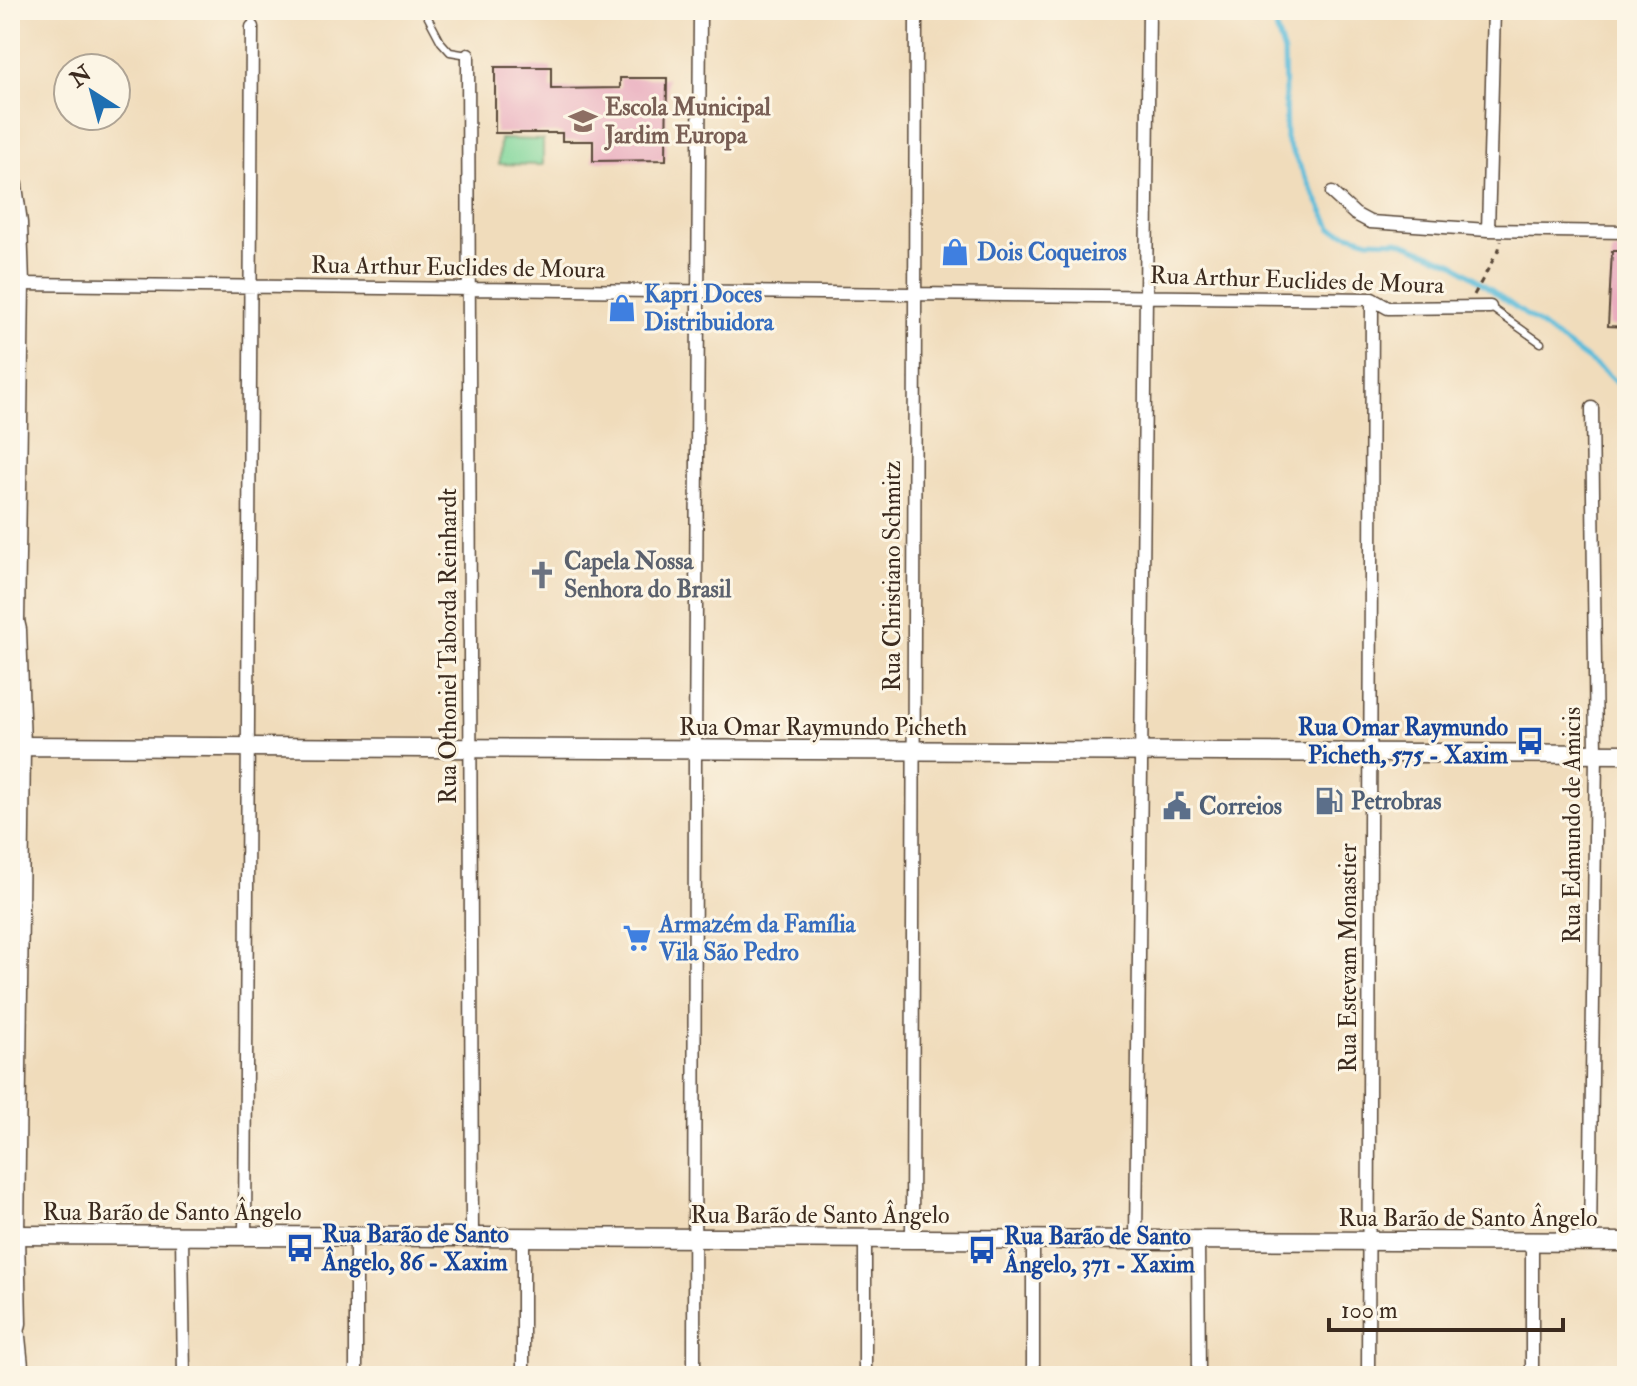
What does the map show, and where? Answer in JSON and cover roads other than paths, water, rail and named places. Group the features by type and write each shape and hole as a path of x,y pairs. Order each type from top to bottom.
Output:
{"highway":[{"path":"12,620 12,1334"}],"main road":[{"path":"10,164 18,223 20,284 12,620"},
{"name":"Rua Omar Raymundo Picheth","path":"14,748 1627,754"},
{"name":"Rua Barão de Santo Ângelo","path":"12,1235 1627,1242"},
{"path":"12,1334 20,1376"}],"street":[{"name":"Rua Christiano Schmitz","path":"912,1239 916,10"},
{"path":"1136,1240 1149,10"},
{"path":"1488,230 1494,10"},
{"path":"694,1376 700,13"},
{"path":"245,1236 252,27"},
{"name":"Rua Othoniel Taborda Reinhardt","path":"468,55 472,1237"},
{"path":"1332,193 1355,214 1370,222 1488,230 1627,232"},
{"name":"Rua Arthur Euclides de Moura","path":"20,284 1372,299 1388,308 1490,307"},
{"name":"Rua Estevam Monastier","path":"1368,1376 1372,299"},
{"name":"Rua Edmundo de Amicis","path":"1590,1242 1596,754 1592,408"},
{"path":"182,1236 184,1376"},
{"path":"356,1236 356,1376"},
{"path":"523,1237 523,1376"},
{"path":"865,1239 865,1376"},
{"path":"1033,1239 1033,1376"},
{"path":"1198,1240 1199,1376"},
{"path":"1532,1242 1532,1376"}],"lane":[{"path":"252,27 253,10"},
{"path":"424,10 450,52 468,55"},
{"path":"1490,307 1541,343"}],"waterway":[{"path":"1270,10 1284,53 1286,139 1332,229 1369,240 1398,241 1454,263 1606,373 1627,394"}],"place":[{"name":"Escola Municipal Jardim Europa","path":"583,121"},
{"name":"Dois Coqueiros","path":"955,252"},
{"name":"Kapri Doces Distribuidora","path":"622,308"},
{"name":"Capela Nossa Senhora do Brasil","path":"542,575"},
{"name":"Rua Omar Raymundo Picheth, 575 - Xaxim","path":"1530,741"},
{"name":"Petrobras","path":"1329,801"},
{"name":"Correios","path":"1177,806"},
{"name":"Armazém da Família Vila São Pedro","path":"637,938"},
{"name":"Rua Barão de Santo Ângelo, 86 - Xaxim","path":"300,1248"},
{"name":"Rua Barão de Santo Ângelo, 371 - Xaxim","path":"982,1250"}]}
